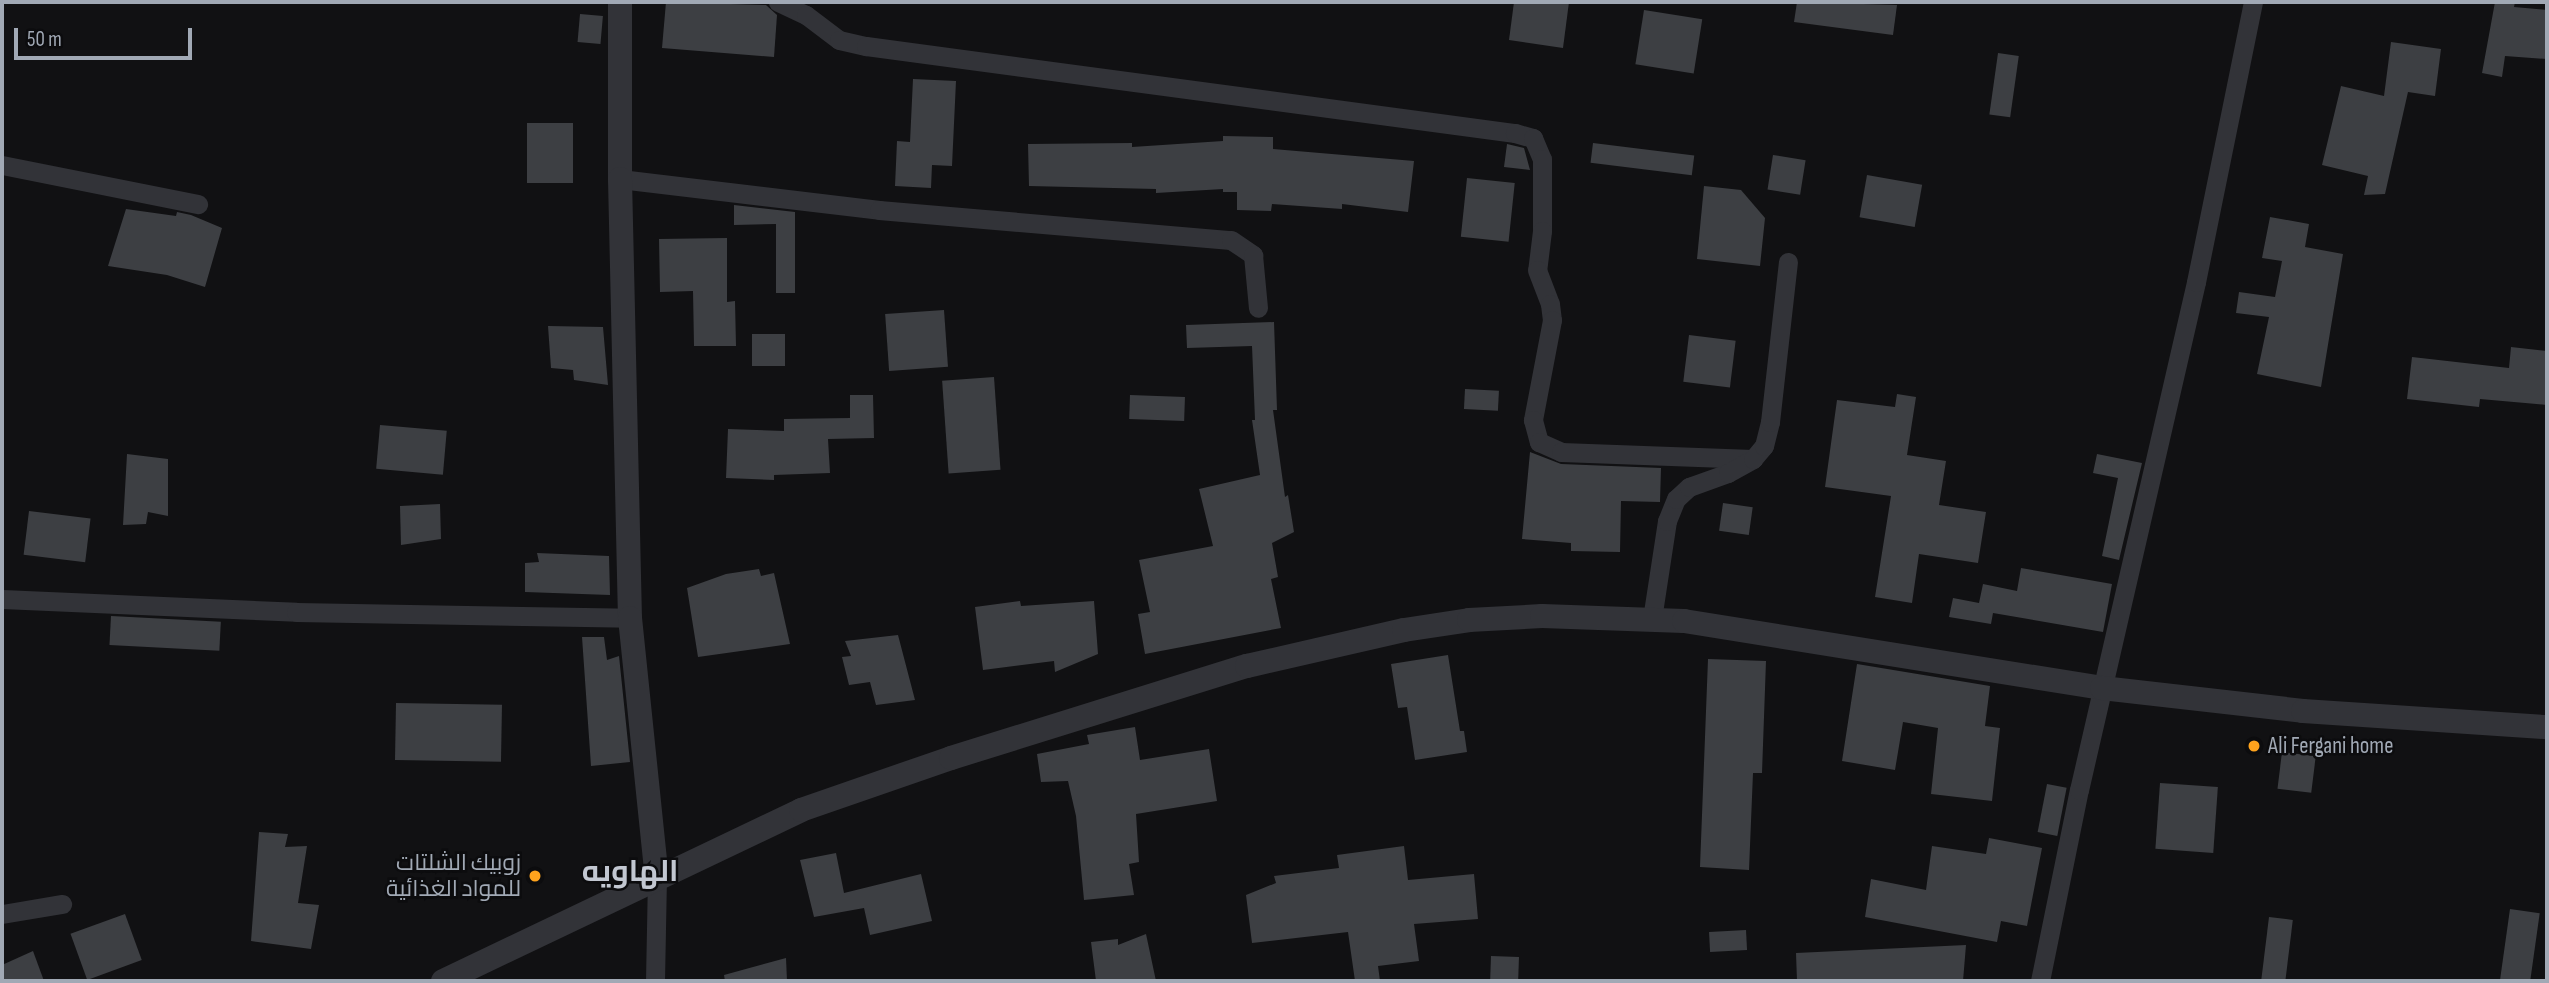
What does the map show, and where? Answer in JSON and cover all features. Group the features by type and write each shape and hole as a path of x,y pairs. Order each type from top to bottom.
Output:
{"street":[{"path":"620,2 620,179 630,618 657,878 655,981"},
{"path":"778,2 806,15 839,40 866,46 1515,133 1532,138 1542,159 1542,231 1537,270 1550,304 1552,320 1533,420 1539,442 1561,452 1753,459"},
{"path":"2040,981 2102,688 2196,282 2253,2"},
{"path":"2,165 198,204"},
{"path":"620,179 879,210 1231,240 1253,255 1258,308"},
{"path":"1652,620 1667,521 1676,499 1689,487 1728,473 1753,459 1764,446 1770,422 1788,262"},
{"path":"2,599 296,612 630,618"},
{"path":"443,981 801,810 951,758 1247,666 1404,630 1469,620 1542,616 1652,620 1801,638 2102,688 2303,711 2547,727"},
{"path":"2,915 62,904"}],"building":[{"path":"666,2 766,5 777,15 774,57 662,48"},
{"path":"1514,2 1569,2 1563,48 1509,40"},
{"path":"1797,2 1897,5 1893,35 1794,22"},
{"path":"2495,2 2515,2 2514,7 2547,10 2547,59 2505,56 2502,77 2482,73"},
{"path":"1644,10 1702,19 1694,74 1635,64"},
{"path":"580,14 603,16 600,44 578,42"},
{"path":"2391,42 2441,49 2435,96 2408,92 2385,194 2364,195 2368,176 2322,165 2341,86 2384,96"},
{"path":"1998,53 2019,56 2010,117 1989,114"},
{"path":"913,79 956,81 952,166 932,165 931,188 895,186 897,141 910,142"},
{"path":"527,123 573,123 573,183 527,183"},
{"path":"1223,136 1273,137 1273,149 1414,161 1408,212 1342,204 1342,209 1272,204 1271,211 1237,210 1237,192 1223,192 1223,189 1156,193 1156,189 1029,186 1028,144 1132,143 1132,147 1223,141"},
{"path":"1593,143 1694,155 1692,175 1591,163"},
{"path":"1507,144 1524,148 1530,170 1504,167"},
{"path":"1773,155 1806,160 1800,195 1768,190"},
{"path":"1867,175 1922,185 1915,227 1860,217"},
{"path":"1467,178 1515,183 1509,242 1461,237"},
{"path":"1704,186 1741,190 1765,218 1760,266 1697,259"},
{"path":"734,205 795,212 795,293 776,293 776,224 734,225"},
{"path":"126,209 176,216 177,212 222,228 205,287 167,275 108,266"},
{"path":"2270,217 2309,224 2305,247 2343,254 2321,387 2257,374 2269,317 2236,313 2239,292 2275,297 2282,261 2262,258"},
{"path":"727,238 727,302 735,301 736,346 694,346 693,291 660,292 659,239"},
{"path":"944,310 948,367 889,371 885,314"},
{"path":"1274,322 1277,410 1273,410 1285,497 1288,495 1294,532 1272,543 1278,577 1271,579 1281,628 1145,654 1138,614 1150,612 1139,560 1213,546 1199,489 1260,475 1252,420 1255,420 1252,346 1187,348 1186,325"},
{"path":"548,326 603,327 608,385 574,380 573,370 551,368"},
{"path":"752,334 785,334 785,366 752,366"},
{"path":"1689,335 1736,341 1730,387 1683,382"},
{"path":"2511,347 2547,351 2547,405 2480,399 2479,407 2407,399 2412,357 2509,368"},
{"path":"994,377 1000,470 949,473 942,381"},
{"path":"1465,389 1499,391 1498,411 1464,409"},
{"path":"1897,394 1916,397 1907,455 1946,461 1939,505 1986,512 1978,563 1919,554 1912,603 1875,597 1891,496 1825,487 1837,400 1895,407"},
{"path":"850,395 873,395 874,438 828,439 830,473 774,475 774,480 726,478 728,429 784,431 784,419 850,418"},
{"path":"1130,395 1185,397 1184,421 1129,419"},
{"path":"380,425 447,431 443,475 376,469"},
{"path":"1530,452 1561,464 1661,468 1660,502 1621,501 1620,552 1571,551 1571,543 1522,539"},
{"path":"127,454 168,459 168,516 148,512 146,524 123,525"},
{"path":"2097,454 2142,463 2119,560 2102,556 2118,478 2093,473"},
{"path":"1723,503 1753,507 1749,535 1719,531"},
{"path":"440,504 441,539 401,545 400,506"},
{"path":"29,511 91,519 85,562 24,555"},
{"path":"537,553 609,556 610,595 525,592 525,563 539,562"},
{"path":"2021,568 2112,584 2103,632 1993,613 1991,624 1949,617 1953,598 1979,603 1983,584 2017,591"},
{"path":"759,569 761,576 774,573 790,644 698,657 687,588 726,574"},
{"path":"1020,601 1021,606 1094,601 1098,654 1055,672 1054,661 983,670 975,607"},
{"path":"111,616 221,622 219,651 109,645"},
{"path":"898,635 915,700 876,705 870,682 849,685 842,657 851,656 845,641"},
{"path":"582,637 604,637 607,660 619,656 630,762 591,766"},
{"path":"1448,655 1460,731 1464,731 1467,752 1415,760 1407,707 1398,708 1391,664"},
{"path":"1708,659 1766,661 1762,773 1753,773 1749,870 1700,867"},
{"path":"1857,664 1990,686 1985,726 2000,728 1992,801 1931,794 1938,728 1903,722 1895,770 1842,761"},
{"path":"396,703 502,705 501,762 395,760"},
{"path":"1135,727 1140,760 1209,749 1217,801 1136,814 1139,862 1129,864 1134,895 1084,900 1076,816 1068,781 1041,782 1037,754 1089,744 1087,735"},
{"path":"2282,752 2316,756 2311,793 2277,789"},
{"path":"2160,783 2218,787 2213,853 2155,849"},
{"path":"2047,784 2067,788 2057,836 2038,832"},
{"path":"259,832 288,834 285,847 307,846 298,903 319,905 311,949 251,941"},
{"path":"1989,838 2042,848 2027,926 2001,921 1997,942 1865,917 1871,879 1926,890 1932,846 1986,854"},
{"path":"1404,846 1408,880 1474,874 1478,919 1414,924 1419,961 1378,966 1380,981 1355,981 1348,932 1252,943 1246,895 1276,883 1274,876 1339,868 1337,855"},
{"path":"836,853 844,893 921,874 932,921 870,935 864,908 814,917 800,860"},
{"path":"2510,909 2540,913 2530,981 2500,981"},
{"path":"125,914 142,960 87,980 70,934"},
{"path":"2269,917 2293,920 2285,981 2261,981"},
{"path":"1746,930 1747,950 1710,952 1709,932"},
{"path":"1146,934 1156,981 1096,981 1091,942 1118,939 1118,945"},
{"path":"1966,945 1963,981 1797,981 1796,953"},
{"path":"33,951 44,981 2,981 2,965"},
{"path":"1491,956 1519,957 1518,981 1490,981"},
{"path":"786,958 787,981 725,981 724,975"}],"place":[{"name":"Ali Fergani home","path":"2254,746"},
{"name":"زوبيك الشلتات للمواد الغذائية","path":"535,876"}],"district":[{"name":"الهاويه","path":"630,872"}]}
